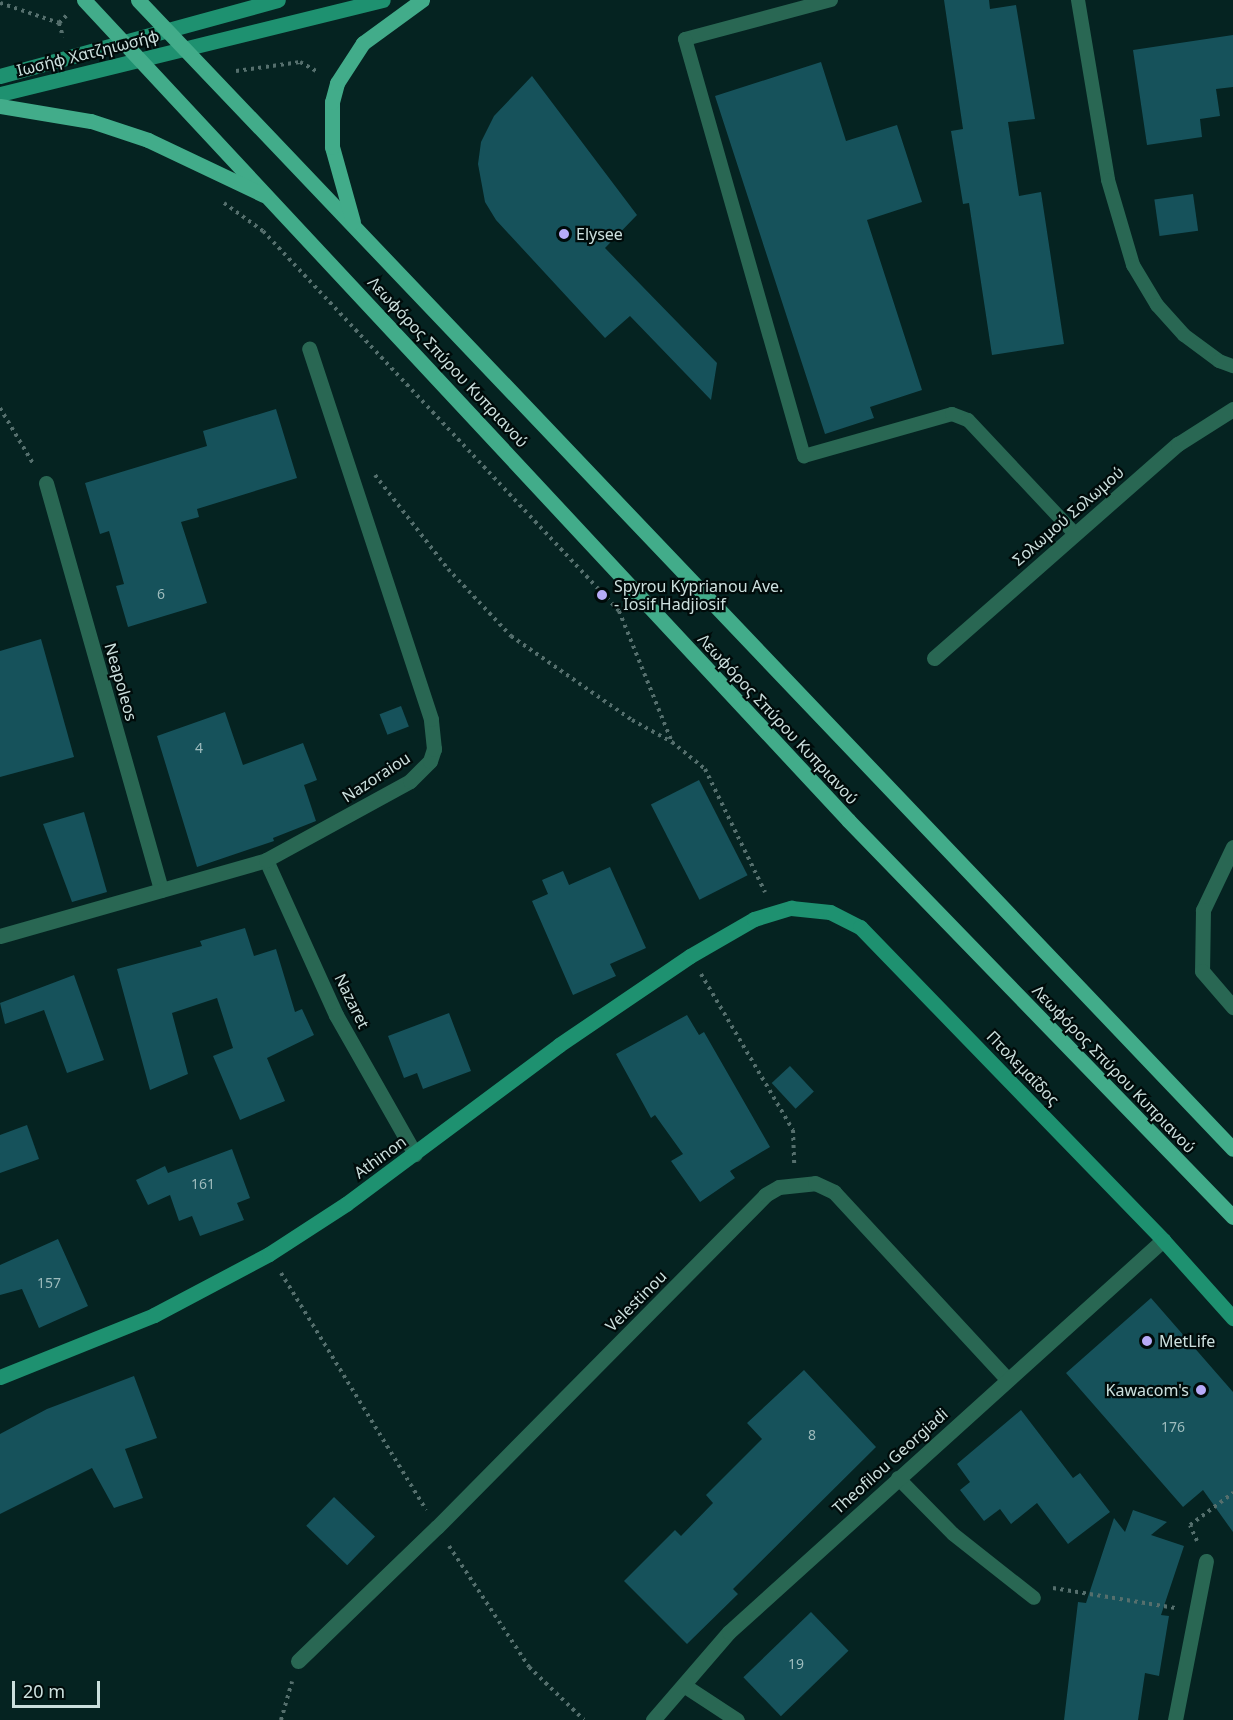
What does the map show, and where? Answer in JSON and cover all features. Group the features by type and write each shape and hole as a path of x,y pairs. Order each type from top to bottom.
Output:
{"main road":[{"name":"Λεωφόρος Σπύρου Κυπριανού","path":"138,0 1233,1149"},
{"path":"354,225 332,147 332,102 337,83 363,43 422,0"},
{"name":"Λεωφόρος Σπύρου Κυπριανού","path":"79,4 140,58 848,820 1233,1217"},
{"path":"0,106 91,121 148,140 272,199"}],"street":[{"name":"Ιωσήφ Χατζηιωσήφ","path":"0,76 278,0"},
{"name":"Ιωσήφ Χατζηιωσήφ","path":"0,94 383,0"},
{"name":"Nazoraiou","path":"0,936 266,860 410,781 430,761 435,748 430,719 309,349"},
{"name":"Σολωμού Σολωμού","path":"934,658 1178,444 1233,409"},
{"name":"Neapoleos","path":"46,483 161,890"},
{"path":"1233,847 1203,910 1202,971 1233,1007"},
{"name":"Nazaret","path":"266,860 336,1015 415,1154"},
{"name":"Πτολεμαΐδος","path":"754,919 791,908 830,912 861,927 1163,1240 1233,1318"},
{"name":"Athinon","path":"0,1377 154,1315 269,1254 415,1154 559,1045 690,956 754,919"},
{"name":"Velestinou","path":"298,1661 437,1527 765,1195 795,1184 815,1183 834,1192 1007,1379"},
{"name":"Theofilou Georgiadi","path":"653,1720 685,1686 729,1632 1163,1240"},
{"path":"1175,1720 1206,1561"},
{"path":"685,1686 737,1720"}],"lane":[{"path":"831,0 685,39 804,456 952,414 968,420 1074,533"},
{"path":"1078,0 1108,180 1133,265 1157,306 1184,335 1218,361 1233,366"},
{"path":"898,1478 953,1534 1034,1598"}],"path":[{"path":"0,3 59,23 79,4"},
{"path":"220,201 263,231 619,611 672,742"},
{"path":"0,408 46,483"},
{"path":"374,473 448,569 511,636 632,720 672,742 705,769 774,913"},
{"path":"690,956 793,1130 795,1184"},
{"path":"269,1254 437,1527 529,1666 584,1720"},
{"path":"1206,1561 1190,1525 1233,1494"},
{"path":"1034,1598 1057,1586 1196,1612"},
{"path":"281,1720 298,1661"}],"building":[{"path":"944,0 989,0 990,9 1016,5 1035,119 1008,122 1019,196 1041,192 1064,344 992,355 969,203 963,204 951,131 963,129"},
{"path":"1233,35 1233,87 1216,89 1220,116 1200,119 1202,137 1147,145 1133,50"},
{"path":"821,62 846,141 897,125 922,202 867,220 922,390 870,407 874,418 825,434 715,96"},
{"name":"Elysee","path":"532,76 637,215 605,248 717,363 711,400 630,316 605,338 496,220 485,202 478,164 481,142 494,116"},
{"path":"1193,194 1198,231 1160,236 1154,199"},
{"path":"276,409 297,478 197,509 199,517 181,522 207,603 128,627 116,586 124,584 109,531 100,534 85,483 207,446 203,431"},
{"path":"41,639 74,757 0,777 0,651"},
{"path":"401,706 409,727 387,735 380,714"},
{"path":"225,712 243,765 303,743 317,780 304,785 316,821 273,838 274,841 197,867 157,736"},
{"path":"699,780 748,875 699,900 651,805"},
{"path":"84,812 107,892 72,902 43,824"},
{"path":"610,867 646,948 610,964 616,976 573,995 532,901 548,894 542,880 563,871 569,885"},
{"path":"245,928 254,956 276,949 295,1012 302,1009 314,1035 267,1058 285,1101 240,1120 213,1056 233,1048 217,998 172,1013 188,1074 150,1090 117,969 202,946 200,941"},
{"path":"74,975 104,1060 67,1073 44,1010 5,1024 0,1003"},
{"path":"449,1013 471,1071 423,1089 417,1073 404,1078 388,1036"},
{"path":"687,1015 699,1035 704,1032 770,1147 730,1171 735,1178 700,1202 671,1161 683,1154 655,1115 651,1118 616,1054"},
{"path":"790,1066 814,1092 796,1109 772,1083"},
{"path":"27,1125 39,1159 0,1173 0,1135"},
{"path":"232,1149 250,1198 237,1203 244,1220 200,1236 192,1216 179,1221 170,1195 148,1205 136,1180 165,1166 168,1173"},
{"path":"58,1239 88,1306 39,1328 22,1289 0,1295 0,1265"},
{"path":"1151,1298 1233,1392 1233,1532 1203,1490 1183,1507 1066,1373"},
{"path":"804,1370 876,1447 733,1589 738,1594 687,1644 624,1581 675,1530 681,1536 713,1503 706,1495 762,1439 747,1423"},
{"path":"134,1376 157,1438 125,1449 143,1498 114,1508 92,1468 0,1514 0,1434 47,1409"},
{"path":"1021,1410 1073,1478 1080,1473 1110,1512 1068,1544 1037,1503 1011,1524 1000,1509 984,1521 960,1490 970,1482 957,1464"},
{"path":"334,1497 375,1537 347,1565 306,1526"},
{"path":"1133,1510 1167,1522 1151,1535 1184,1546 1161,1615 1169,1616 1159,1676 1145,1673 1138,1720 1064,1720 1078,1602 1086,1603 1114,1518 1125,1532"},
{"path":"811,1612 849,1651 781,1716 743,1677"}],"place":[{"name":"Elysee","path":"564,234"},
{"name":"Spyrou Kyprianou Ave. - Iosif Hadjiosif","path":"602,595"},
{"name":"MetLife","path":"1147,1341"},
{"name":"Kawacom's","path":"1201,1390"}]}
